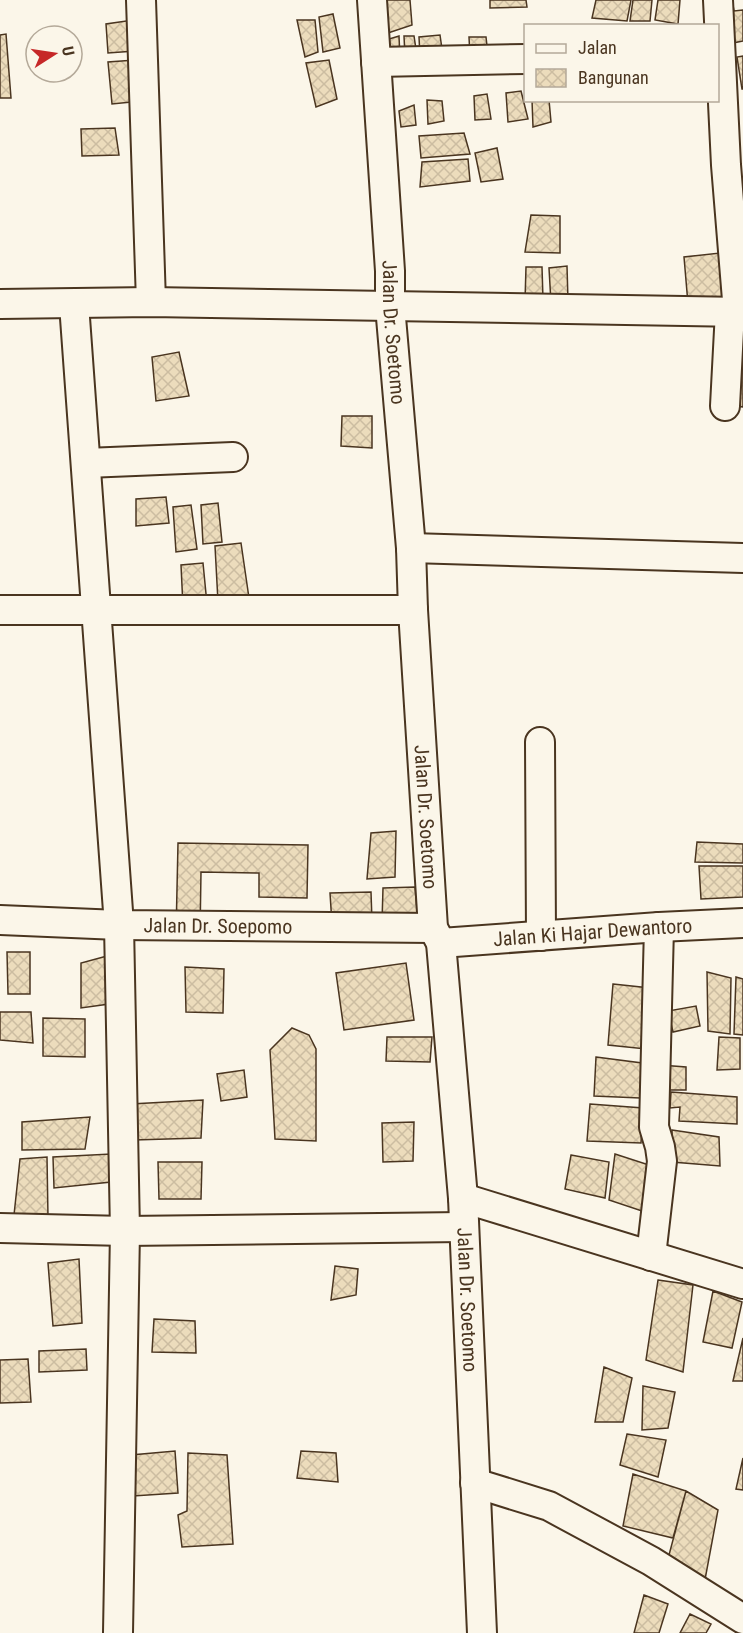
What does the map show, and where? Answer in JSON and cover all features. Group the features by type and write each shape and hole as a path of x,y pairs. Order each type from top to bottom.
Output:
{"street":[{"path":"141,0 151,302"},
{"name":"Jalan Dr. Soetomo","path":"372,0 390,306 411,548 413,610 437,935 463,1198 482,1633"},
{"path":"718,0 726,165 737,312 724,406"},
{"path":"376,62 524,58"},
{"path":"0,304 151,302 737,312"},
{"path":"74,304 98,610 119,925 125,1231 118,1633"},
{"path":"86,463 233,458"},
{"path":"411,548 743,558"},
{"path":"0,610 413,610"},
{"path":"540,742 541,936"},
{"name":"Jalan Dr. Soepomo","path":"0,920 437,935"},
{"name":"Jalan Ki Hajar Dewantoro","path":"437,935 541,936 743,923"},
{"path":"651,1256 662,1161 654,1127 659,927"},
{"path":"463,1198 743,1284"},
{"path":"0,1228 125,1231 463,1227"},
{"path":"476,1483 549,1506 651,1561 743,1619"}],"building":[{"path":"383,0 410,0 412,25 388,33"},
{"path":"490,0 526,0 527,7 490,8"},
{"path":"596,0 631,0 627,21 592,18"},
{"path":"633,0 652,0 650,21 630,21"},
{"path":"658,0 680,0 678,24 655,20"},
{"path":"732,0 734,11 743,10 743,41 728,44"},
{"path":"333,14 340,48 323,52 319,17"},
{"path":"133,20 135,51 108,53 106,24"},
{"path":"297,20 315,20 318,52 305,57"},
{"path":"6,34 11,98 0,98 0,35"},
{"path":"440,35 443,56 420,56 419,37"},
{"path":"399,36 400,58 390,57 389,39"},
{"path":"404,36 414,36 417,56 405,56"},
{"path":"469,37 486,37 488,55 470,56"},
{"path":"743,56 743,89 742,89 737,57"},
{"path":"135,60 141,101 112,104 108,62"},
{"path":"329,60 337,99 316,107 306,63"},
{"path":"521,91 528,119 508,122 506,93"},
{"path":"487,94 491,119 475,120 474,96"},
{"path":"427,100 442,101 444,121 428,124"},
{"path":"532,102 549,102 551,122 533,127"},
{"path":"414,105 416,125 401,127 399,111"},
{"path":"115,128 119,155 82,156 81,129"},
{"path":"464,133 470,154 421,158 419,136"},
{"path":"497,148 503,179 481,182 475,153"},
{"path":"468,159 470,181 420,187 422,162"},
{"path":"531,215 560,216 560,253 525,252"},
{"path":"720,253 724,302 688,304 684,257"},
{"path":"567,266 568,301 551,303 549,268"},
{"path":"526,267 542,267 543,299 525,301"},
{"path":"179,352 189,396 156,401 152,357"},
{"path":"743,367 743,407 736,406"},
{"path":"342,416 372,416 372,448 341,446"},
{"path":"166,497 169,523 136,526 136,499"},
{"path":"218,503 222,542 203,544 201,505"},
{"path":"191,505 197,549 176,552 173,507"},
{"path":"241,543 249,598 218,602 215,546"},
{"path":"203,563 207,604 183,607 181,565"},
{"path":"396,831 395,877 367,879 371,833"},
{"path":"697,842 743,844 743,863 695,862"},
{"path":"178,843 308,845 307,898 259,897 259,873 201,872 200,935 176,935"},
{"path":"699,866 743,866 743,897 701,899"},
{"path":"415,887 418,922 382,922 383,888"},
{"path":"371,892 372,921 332,924 330,893"},
{"path":"7,952 30,952 30,994 8,994"},
{"path":"107,956 109,1004 81,1008 81,963"},
{"path":"406,963 414,1020 344,1030 336,973"},
{"path":"185,967 224,969 223,1013 186,1012"},
{"path":"707,972 731,978 730,1034 708,1031"},
{"path":"736,977 743,979 743,1035 734,1034"},
{"path":"613,984 650,988 646,1049 608,1045"},
{"path":"696,1006 700,1026 673,1032 668,1011"},
{"path":"0,1012 31,1012 33,1043 0,1040"},
{"path":"43,1018 85,1019 85,1057 43,1056"},
{"path":"292,1028 309,1035 316,1049 316,1141 275,1139 270,1050"},
{"path":"387,1037 432,1037 430,1062 386,1061"},
{"path":"719,1037 740,1038 740,1069 717,1070"},
{"path":"596,1057 642,1063 640,1098 594,1096"},
{"path":"660,1065 686,1067 686,1090 658,1090"},
{"path":"244,1070 247,1097 221,1101 217,1074"},
{"path":"671,1092 737,1097 737,1124 679,1121 680,1107 670,1108"},
{"path":"203,1100 201,1138 134,1140 131,1104"},
{"path":"590,1104 643,1108 641,1143 587,1141"},
{"path":"90,1117 85,1149 22,1150 22,1122"},
{"path":"414,1122 413,1161 383,1162 382,1123"},
{"path":"672,1130 719,1137 720,1166 672,1162"},
{"path":"111,1154 111,1182 54,1188 53,1157"},
{"path":"615,1154 649,1165 645,1212 609,1200"},
{"path":"571,1155 609,1162 605,1198 565,1189"},
{"path":"47,1157 48,1218 14,1215 20,1159"},
{"path":"158,1162 202,1162 201,1199 159,1199"},
{"path":"79,1259 82,1323 53,1326 48,1263"},
{"path":"335,1266 358,1269 356,1295 331,1300"},
{"path":"658,1280 693,1285 683,1372 646,1360"},
{"path":"713,1291 742,1302 732,1348 703,1342"},
{"path":"154,1319 195,1321 196,1353 152,1352"},
{"path":"743,1338 743,1381 733,1381"},
{"path":"86,1349 87,1370 39,1372 39,1351"},
{"path":"28,1359 31,1402 0,1403 0,1360"},
{"path":"604,1367 632,1378 623,1422 595,1422"},
{"path":"643,1386 675,1392 668,1428 642,1430"},
{"path":"627,1434 666,1440 658,1477 620,1465"},
{"path":"175,1451 178,1493 133,1496 131,1455"},
{"path":"301,1451 336,1453 338,1482 297,1478"},
{"path":"188,1453 227,1455 233,1544 182,1547 178,1515 187,1511"},
{"path":"743,1458 743,1490 736,1489"},
{"path":"633,1474 686,1491 673,1538 623,1526"},
{"path":"686,1491 718,1510 704,1585 665,1570"},
{"path":"644,1595 668,1604 659,1633 634,1633"},
{"path":"690,1614 711,1624 706,1633 680,1633"}]}
